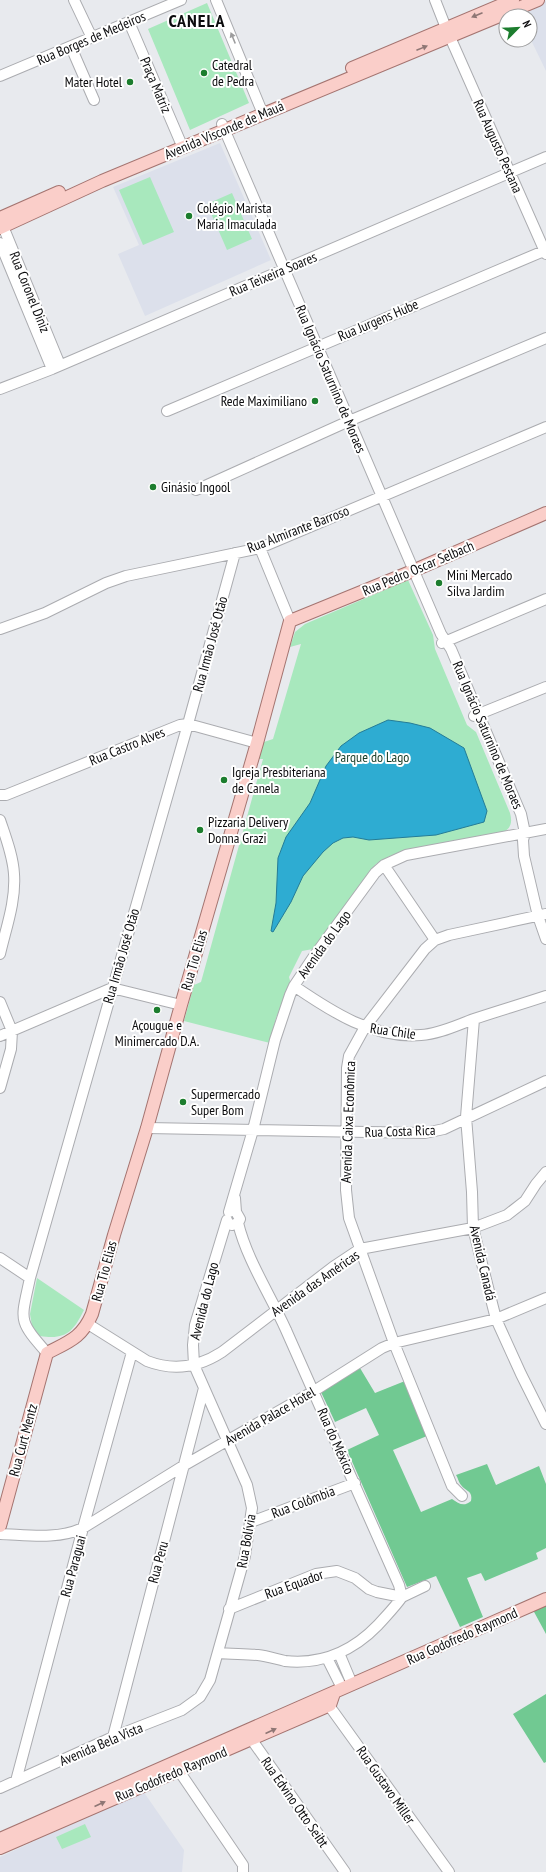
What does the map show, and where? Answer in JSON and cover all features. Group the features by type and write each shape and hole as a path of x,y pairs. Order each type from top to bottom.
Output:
{"main road":[{"name":"Avenida Visconde de Mauá","path":"448,33 513,0"},
{"name":"Avenida Visconde de Mauá","path":"1,223 102,181 262,110 448,33 538,0"},
{"name":"Rua Pedro Oscar Selbach","path":"290,621 414,570 546,513"},
{"name":"Rua Tio Elias","path":"47,1353 75,1339 88,1324 92,1314 114,1235 147,1128 180,1005 257,743 290,621"},
{"name":"Rua Curt Mentz","path":"0,1526 47,1353"},
{"name":"Rua Godofredo Raymond","path":"0,1839 249,1736 336,1694 546,1599"},
{"name":"Rua Godofredo Raymond","path":"0,1848 175,1766"}],"street":[{"path":"74,0 92,38"},
{"name":"Rua Borges de Medeiros","path":"0,76 129,22 168,3 182,0"},
{"path":"216,0 262,110"},
{"name":"Rua Augusto Pestana","path":"435,0 448,33 545,252"},
{"name":"Praça Matriz","path":"129,22 181,145"},
{"path":"71,47 94,100"},
{"name":"Rua Ignácio Saturnino de Moraes","path":"224,127 349,421 493,753 522,835 524,856 542,915 546,939"},
{"name":"Rua Teixeira Soares","path":"0,389 56,367 546,157"},
{"name":"Rua Coronel Diniz","path":"1,223 20,280"},
{"name":"Rua Coronel Diniz","path":"0,242 20,280 56,367"},
{"name":"Rua Jurgens Hube","path":"167,411 317,346 545,252"},
{"path":"196,490 349,421 546,338"},
{"name":"Rua Almirante Barroso","path":"0,629 45,613 106,583 126,576 260,548 546,427"},
{"path":"260,548 290,621"},
{"name":"Rua Irmão José Otão","path":"47,1353 30,1335 23,1320 23,1309 30,1278 188,724 235,553"},
{"path":"443,639 546,599"},
{"path":"476,715 546,687"},
{"path":"188,724 257,743"},
{"name":"Rua Castro Alves","path":"0,795 6,796 166,730 188,724"},
{"path":"0,820 14,873 13,899 0,954"},
{"name":"Avenida do Lago","path":"194,1365 193,1345 195,1325 230,1222 234,1192 253,1130 275,1040 294,986 375,873 384,865 406,856 522,835 546,829"},
{"path":"384,865 435,940"},
{"name":"Avenida Caixa Econômica","path":"462,1496 452,1486 394,1343 349,1218 347,1204 347,1068 349,1056 365,1027 425,949 435,940 460,932 542,915"},
{"name":"Rua Chile","path":"294,986 338,1016 365,1027 389,1033 420,1035 432,1034 546,996"},
{"path":"0,1036 112,988 180,1005"},
{"path":"0,1002 12,1030 11,1049 0,1088"},
{"name":"Avenida Canadá","path":"474,1019 466,1117 472,1192 473,1228 496,1319 546,1424"},
{"name":"Rua Costa Rica","path":"147,1128 425,1133 444,1129 466,1117 546,1081"},
{"name":"Avenida das Américas","path":"88,1324 132,1352 157,1365 178,1367 194,1365 213,1358 222,1352 332,1267 360,1250 473,1228 508,1215 525,1201 546,1172"},
{"name":"Rua do México","path":"230,1222 277,1309 355,1483 399,1585 402,1597"},
{"path":"0,1258 30,1278"},
{"name":"Avenida Palace Hotel","path":"0,1534 56,1536 71,1534 227,1440 314,1391 382,1348 394,1343 496,1319 546,1298"},
{"name":"Rua Paraguai","path":"16,1781 83,1528 132,1352"},
{"name":"Rua Bolívia","path":"194,1365 247,1485 252,1508 245,1556 210,1680 200,1697"},
{"name":"Rua Peru","path":"114,1737 204,1388"},
{"name":"Rua Colômbia","path":"251,1522 355,1483"},
{"name":"Rua Equador","path":"229,1609 327,1571 337,1571 346,1574 376,1592 402,1597"},
{"path":"218,1653 258,1655 285,1661 327,1658 350,1648 371,1632 402,1597 425,1586"},
{"path":"336,1694 339,1653"},
{"path":"327,1658 336,1694"},
{"name":"Rua Gustavo Miller","path":"336,1694 449,1872"},
{"name":"Avenida Bela Vista","path":"0,1788 114,1737 182,1710 200,1697"},
{"name":"Rua Edvino Otto Seibt","path":"249,1736 345,1872"},
{"path":"175,1766 243,1865 243,1872"}],"shaded area":[{"path":"546,1 546,71 535,48 538,48 538,8 531,8"},
{"name":"Colégio Marista Maria Imaculada","path":"220,143 271,260 145,316 118,254 139,245 113,187"},
{"path":"143,1791 184,1850 182,1872 0,1872 0,1857"}],"green space":[{"path":"207,3 249,103 190,130 148,29"},
{"path":"150,177 174,232 143,245 119,190"},
{"path":"232,193 252,239 227,250 207,204"},
{"name":"Parque do Lago","path":"408,580 433,635 435,649 467,725 476,732 510,813 510,826 504,832 390,856 376,864 313,949 302,951 289,977 291,984 276,1018 270,1043 184,1021 194,985 201,982 263,759 257,759 261,743 273,739 301,644 290,647 295,632 305,624"},
{"path":"37,1278 84,1310 76,1324 68,1333 56,1337 40,1336 32,1326 30,1314"},
{"path":"360,1368 375,1393 405,1381 427,1436 393,1450 421,1512 452,1499 462,1504 466,1504 471,1501 470,1493 460,1484 456,1475 487,1464 496,1485 539,1466 546,1484 546,1548 536,1553 538,1559 485,1581 481,1573 467,1578 483,1617 460,1627 436,1576 407,1587 347,1450 379,1435 366,1408 335,1422 321,1392"},
{"path":"546,1604 546,1634 533,1610"},
{"path":"546,1694 546,1762 544,1763 513,1714"},
{"path":"85,1824 91,1837 62,1849 56,1837"}],"water":[{"name":"Parque do Lago","path":"388,720 430,728 464,748 487,811 484,822 436,835 369,840 353,837 343,838 333,843 323,852 303,876 291,902 273,932 271,931 276,903 278,858 286,837 310,803 326,766 341,746 359,733"}],"place":[{"name":"Catedral de Pedra","path":"204,73"},
{"name":"Mater Hotel","path":"130,82"},
{"name":"Colégio Marista Maria Imaculada","path":"189,216"},
{"name":"Rede Maximiliano","path":"315,401"},
{"name":"Ginásio Ingool","path":"153,487"},
{"name":"Mini Mercado Silva Jardim","path":"439,583"},
{"name":"Igreja Presbiteriana de Canela","path":"224,780"},
{"name":"Pizzaria Delivery Donna Grazi","path":"200,830"},
{"name":"Açougue e Minimercado D.A.","path":"157,1010"},
{"name":"Supermercado Super Bom","path":"183,1102"}],"district":[{"name":"CANELA","path":"197,21"}]}
